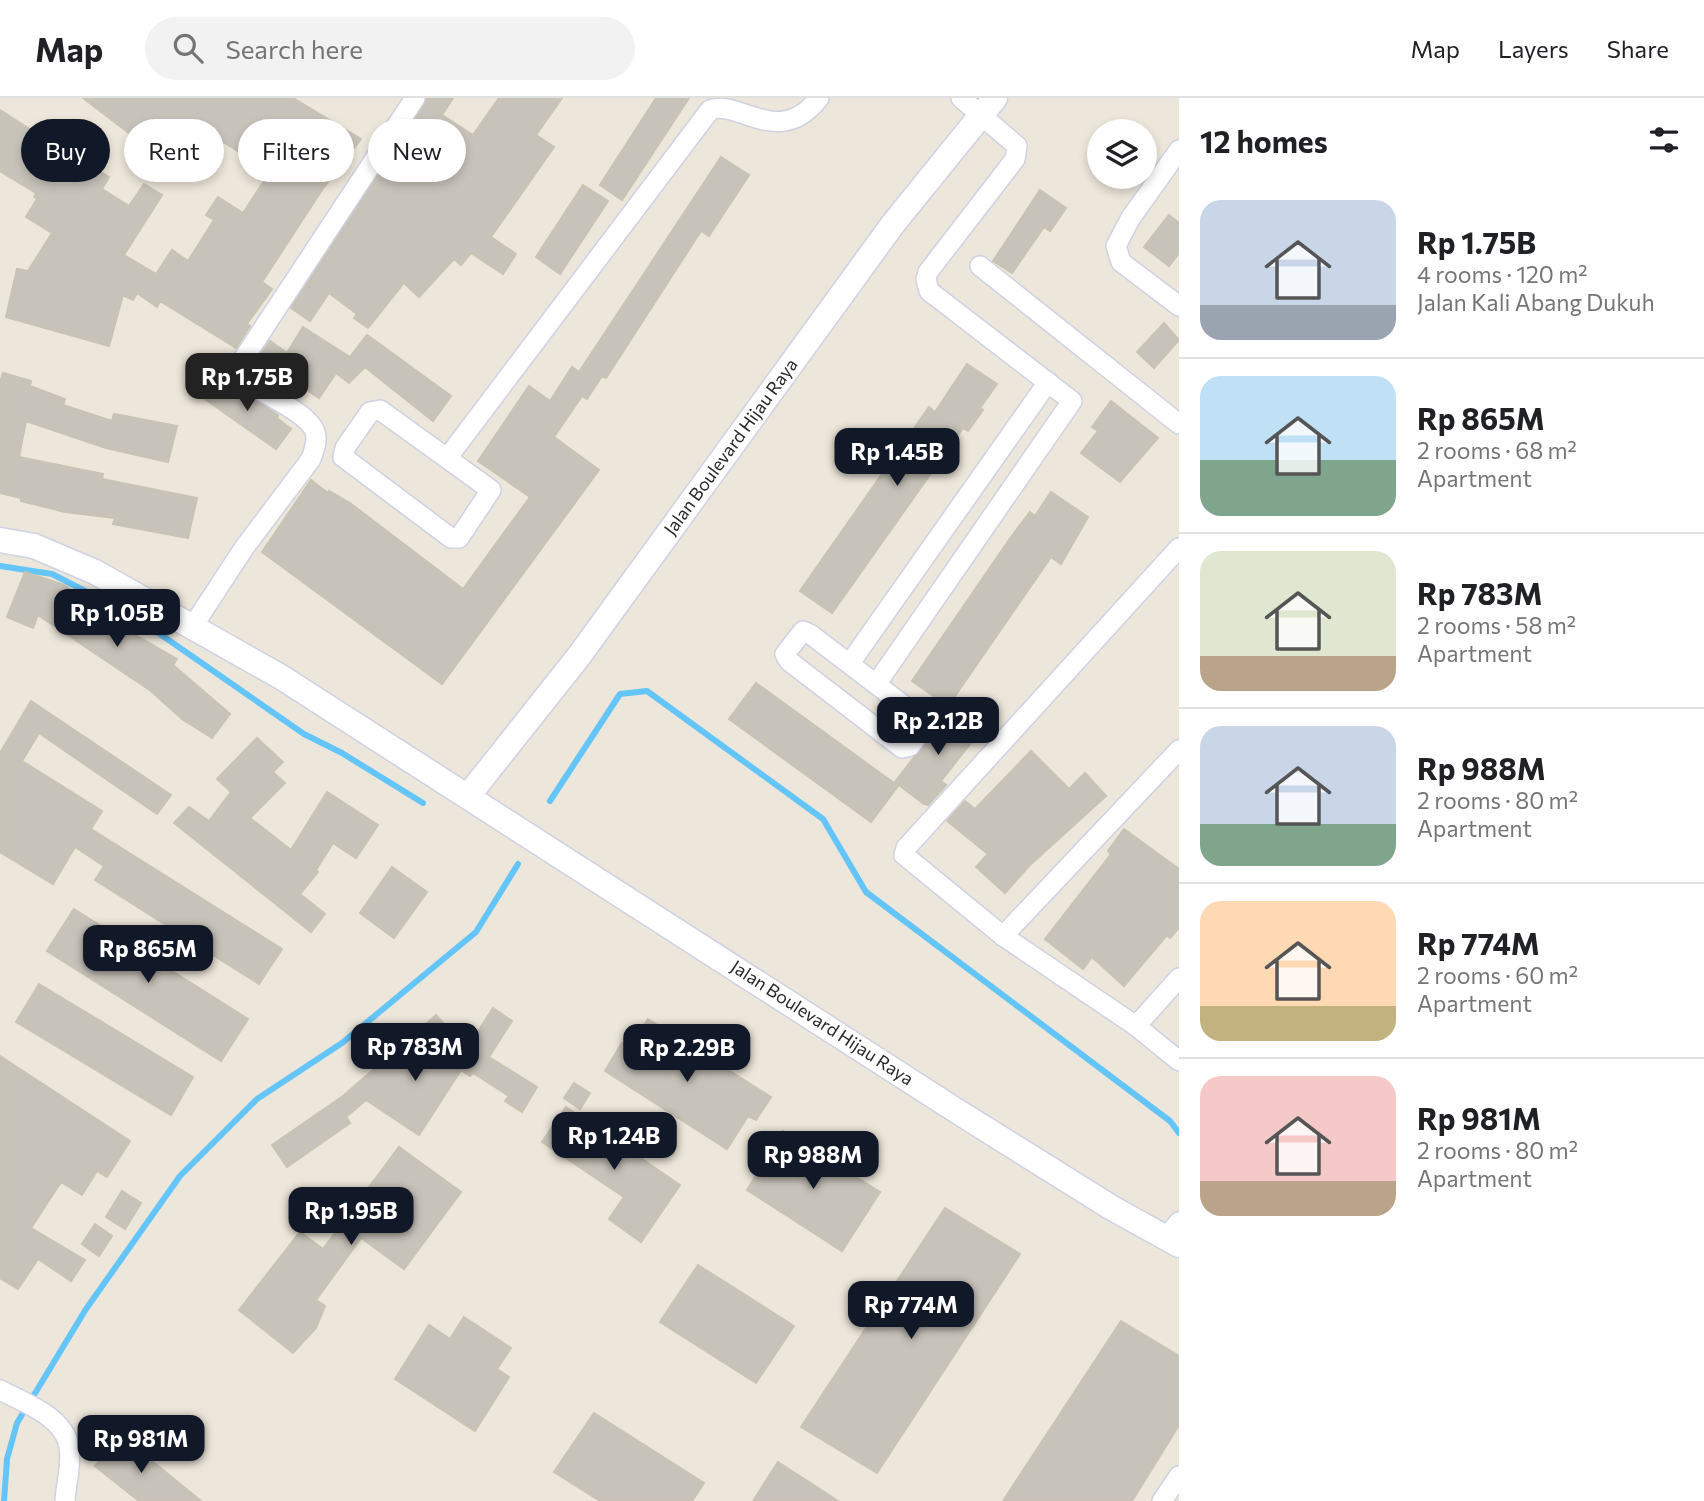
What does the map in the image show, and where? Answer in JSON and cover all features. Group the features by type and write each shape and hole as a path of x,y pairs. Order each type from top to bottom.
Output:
{"street":[{"path":"193,626 244,548 311,459 315,444 316,433 307,419 237,378 235,372 415,98"},
{"path":"448,457 710,110 723,107 764,121 798,117 808,111 819,98"},
{"path":"877,683 1071,403 1070,396 929,291 928,272 1015,159 1017,146 989,106 961,98"},
{"name":"Jalan Boulevard Hijau Raya","path":"468,796 579,656 893,224 989,106"},
{"path":"1179,150 1130,219 1116,246 1121,261 1179,306"},
{"path":"979,265 1179,424"},
{"path":"850,663 1048,382"},
{"path":"375,410 448,457 492,492 464,534 454,539 345,459 343,454 370,412 375,410"},
{"name":"Jalan Boulevard Hijau Raya","path":"0,540 34,546 95,572 306,692 978,1125 1175,1235"},
{"path":"1179,548 906,848 904,855 907,861 1003,936 1136,1026 1179,1061"},
{"path":"802,632 807,632 850,663 925,721 910,746 902,748 789,661 785,654 802,632"},
{"path":"1003,936 1179,750"},
{"path":"1136,1026 1179,978"},
{"path":"0,1390 45,1415 66,1436 69,1447 65,1501"},
{"path":"1162,1501 1179,1476"}],"building":[{"path":"83,98 293,98 328,119 238,119 238,151 224,142 224,119 124,119 124,129"},
{"path":"427,98 453,98 442,115 448,119 413,119"},
{"path":"499,98 562,98 536,135 554,147 491,237 516,254 503,274 471,253 461,265 454,259 419,297 404,283 368,328 354,318 357,314 329,293 310,321 291,308 373,182 466,182 466,130 473,135"},
{"path":"656,98 689,98 622,200 600,185"},
{"path":"0,110 21,124 21,182 106,182 102,189 129,206 144,184 162,195 124,255 156,274 172,250 188,261 214,220 206,215 218,197 243,213 263,182 328,182 262,282 272,289 247,324 250,326 236,348 160,301 157,307 137,293 133,300 123,295 109,346 6,317 17,269 28,271 52,233 26,217 37,199 34,197 36,193 0,171"},
{"path":"354,135 361,139 354,148"},
{"path":"721,157 749,175 709,236 701,231 606,378 602,376 587,399 582,396 554,437 599,470 442,684 262,552 311,480 328,493 329,491 350,503 463,589 530,497 478,461 529,386 550,401 572,367 579,372"},
{"path":"583,185 608,201 560,274 536,257"},
{"path":"1040,190 1066,208 1050,231 1044,227 1012,273 993,261"},
{"path":"1169,215 1179,223 1179,253 1169,266 1144,247"},
{"path":"1164,323 1179,340 1154,368 1137,352"},
{"path":"303,327 350,357 367,335 451,396 433,421 365,367 349,383 336,373 319,398 298,384 291,394 250,371 270,341 287,353"},
{"path":"967,364 997,384 980,408 983,410 968,431 963,428 832,613 800,591 929,407 935,412"},
{"path":"3,373 31,381 30,386 65,399 63,405 112,421 114,414 177,426 168,462 106,448 26,421 19,457 103,474 102,479 197,498 188,538 113,524 115,518 65,512 0,493 0,382"},
{"path":"216,377 278,415 277,418 291,429 276,449 202,397"},
{"path":"1111,401 1158,438 1120,482 1081,453 1098,431 1092,427"},
{"path":"1051,492 1088,517 1061,564 1051,557 948,706 912,681 1011,537 1030,512 1035,516"},
{"path":"25,572 64,585 118,625 177,659 173,665 230,714 212,738 182,719 151,691 38,615 33,628 7,617"},
{"path":"756,683 898,786 871,822 729,719"},
{"path":"31,701 171,795 157,814 39,733 22,761 102,811 91,829 282,949 259,984 95,880 104,866 75,847 53,884 0,852 0,753"},
{"path":"952,708 981,730 941,781 946,785 928,805 924,804 895,782"},
{"path":"257,738 283,762 273,772 285,783 250,818 291,850 327,792 378,825 356,858 333,843 316,870 318,872 300,894 325,914 311,932 174,823 189,807 209,821 231,792 217,779"},
{"path":"1031,751 1069,789 1085,773 1106,796 1029,866 1005,893 976,867 988,854 947,821 965,801 975,809"},
{"path":"1124,829 1179,869 1179,928 1170,938 1167,935 1124,986 1092,957 1083,969 1045,939 1111,854 1108,851"},
{"path":"392,867 427,892 394,938 360,913"},
{"path":"74,909 248,1019 221,1061 47,951"},
{"path":"39,984 193,1077 171,1115 16,1022"},
{"path":"493,1008 512,1021 489,1057 537,1087 522,1112 505,1101 509,1096 473,1073 470,1076 461,1070 419,1135 366,1100 346,1117 350,1123 287,1167 272,1145 343,1096 436,1015 450,1031 470,1044"},
{"path":"648,1019 771,1097 756,1120 748,1116 727,1149 605,1071 622,1043 630,1048"},
{"path":"0,1056 130,1141 107,1177 97,1171 82,1195 61,1182 31,1228 85,1260 71,1281 38,1259 18,1289 0,1278"},
{"path":"574,1083 590,1093 580,1109 564,1098"},
{"path":"566,1107 680,1185 641,1242 609,1219 624,1197 542,1142"},
{"path":"783,1131 880,1192 842,1251 747,1190"},
{"path":"399,1147 461,1192 404,1269 361,1238 316,1300 325,1306 316,1328 293,1353 239,1310 300,1232 323,1249"},
{"path":"122,1191 141,1203 125,1229 106,1217"},
{"path":"945,1208 1020,1254 877,1473 801,1427"},
{"path":"95,1224 112,1236 99,1256 82,1244"},
{"path":"698,1265 794,1326 756,1383 660,1322"},
{"path":"464,1317 511,1348 497,1369 509,1377 475,1431 395,1379 429,1325 450,1339"},
{"path":"1121,1321 1179,1356 1179,1425 1132,1501 1003,1501"},
{"path":"594,1413 704,1483 692,1501 600,1501 554,1472"},
{"path":"120,1435 201,1501 139,1501 95,1466"},
{"path":"778,1462 806,1480 838,1501 753,1501"}],"waterway":[{"path":"0,566 52,574 134,616 304,734 342,753 423,803"},
{"path":"550,801 620,694 647,691 823,819 866,892 1170,1121 1179,1133"},
{"path":"4,1501 7,1459 17,1423 86,1309 180,1176 257,1099 342,1043 476,932 518,864"}]}
